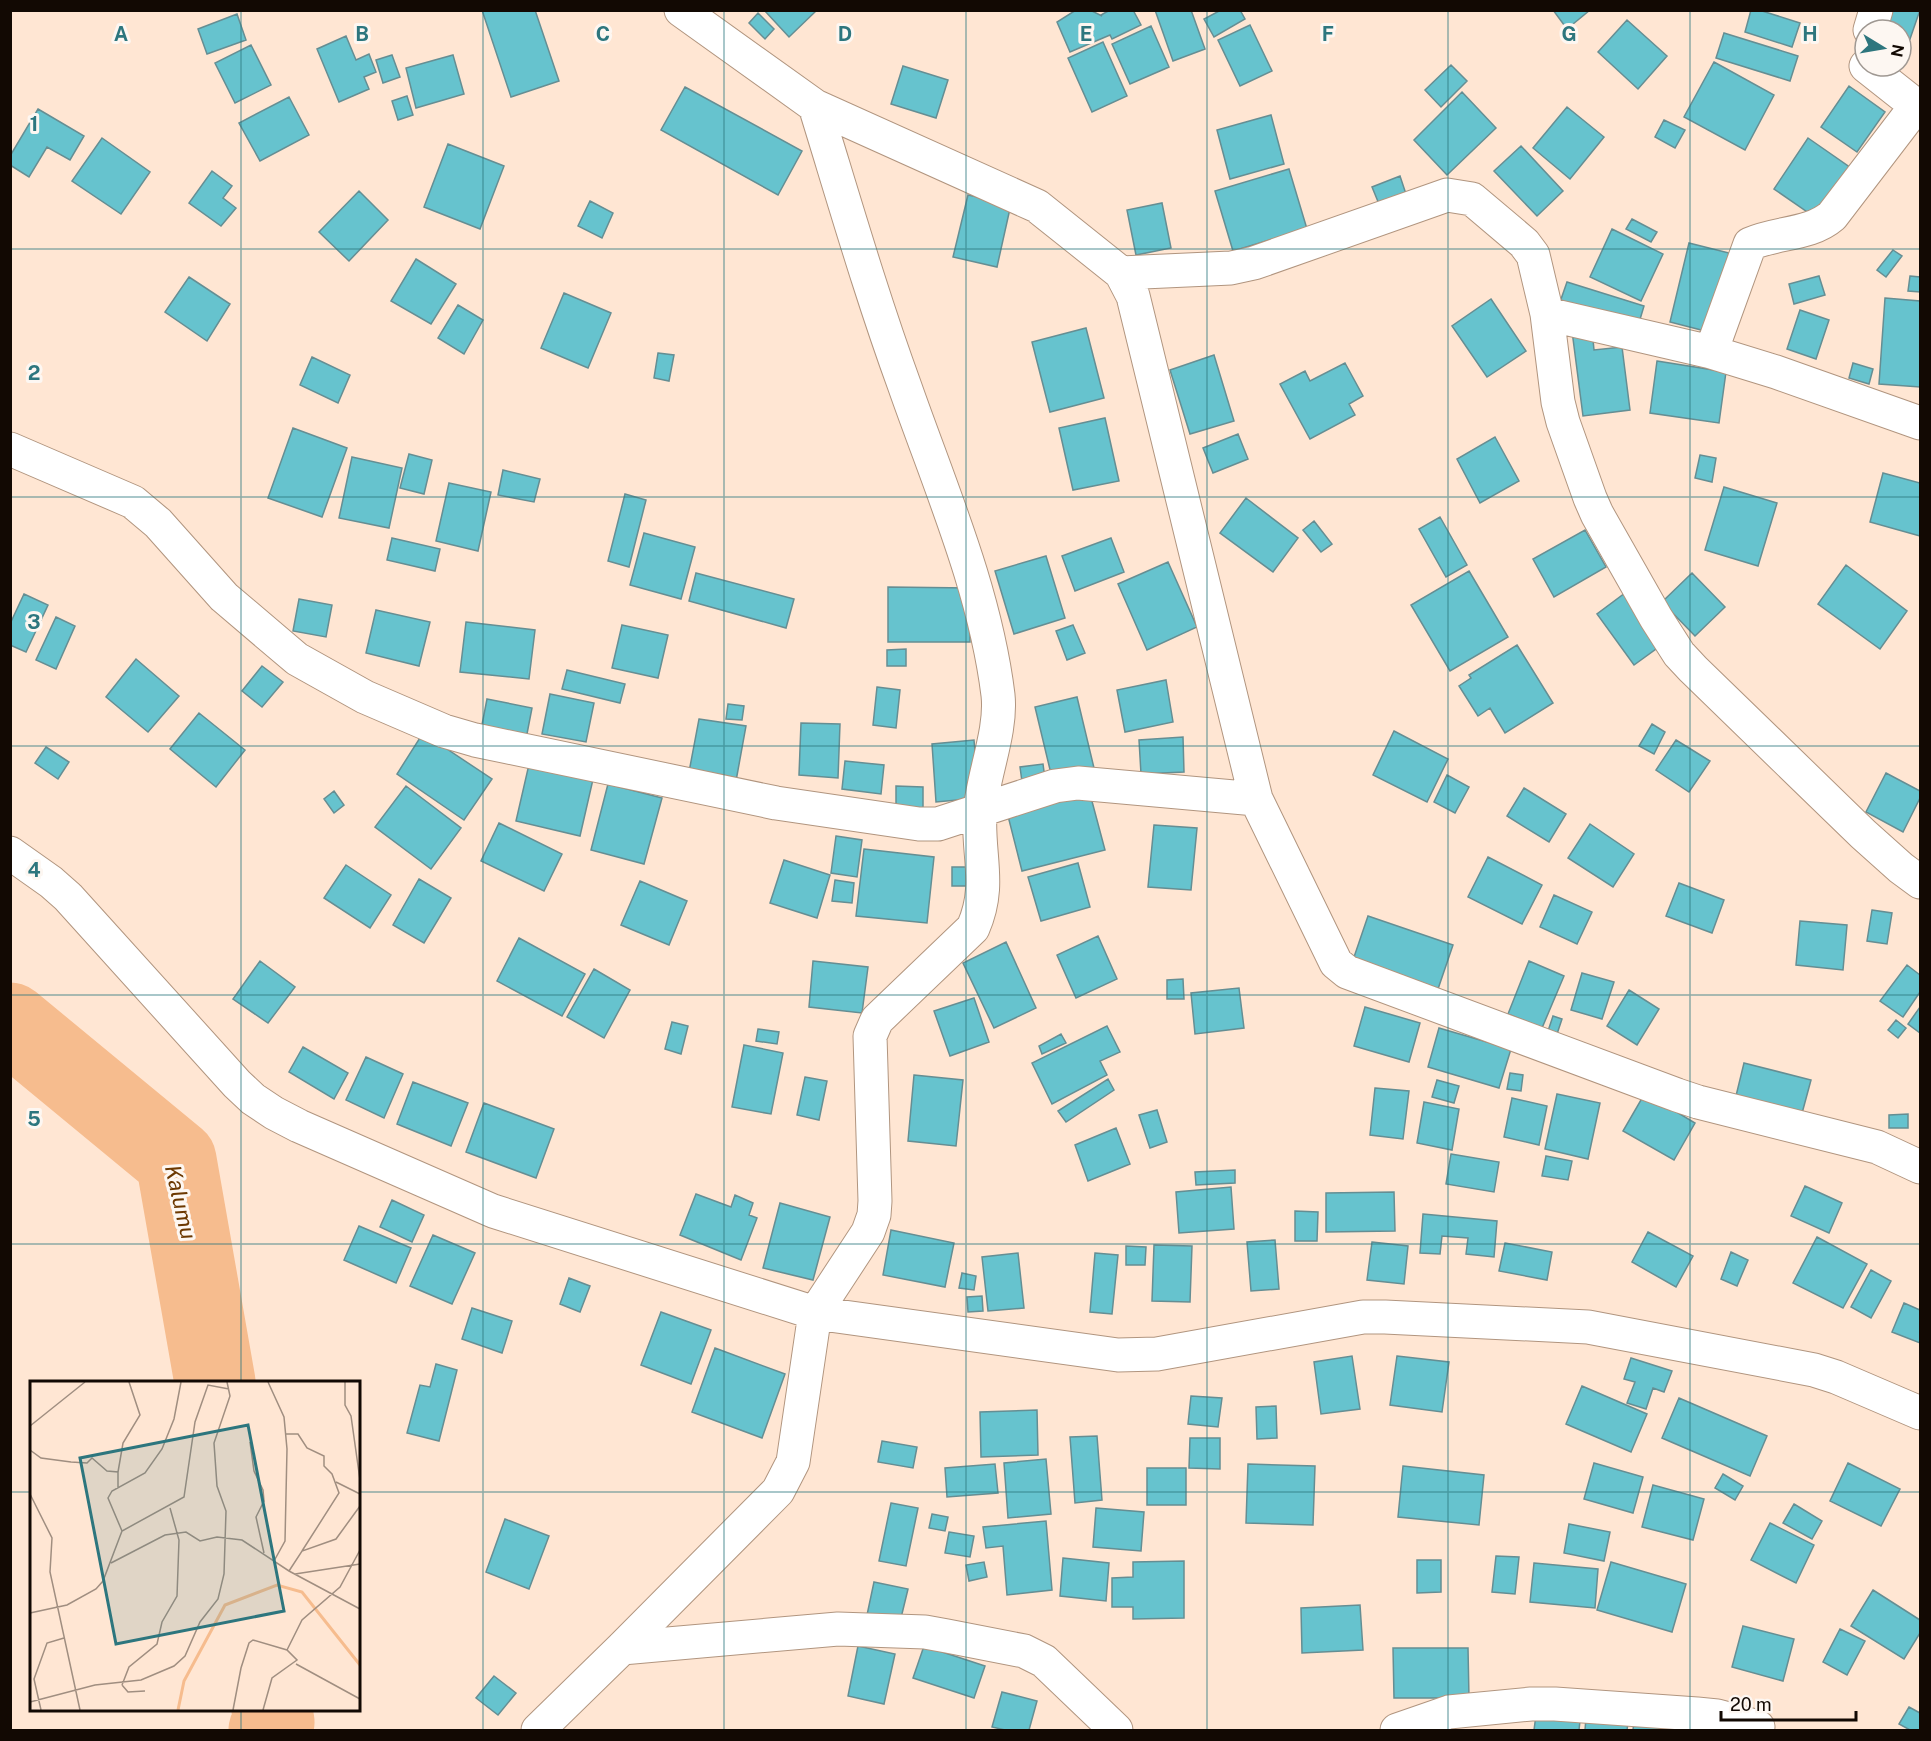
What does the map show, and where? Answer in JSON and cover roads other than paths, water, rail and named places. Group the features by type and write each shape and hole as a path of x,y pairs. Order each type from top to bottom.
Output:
{"street":[{"path":"681,10 815,106 1038,206 1121,273 1134,296 1256,799 1336,963 1347,972 1677,1095 1877,1147 1920,1167"},
{"path":"1711,352 1750,244 1815,227 1825,222 1910,114 1912,107 1909,100 1881,78"},
{"path":"538,1731 778,1491 793,1462 815,1313 868,1232 874,1215 870,1036 877,1020 973,928 981,909 984,880 979,832 980,810 998,715 998,696 982,610 881,321 815,106"},
{"path":"1121,273 1232,268 1254,263 1447,195 1472,199 1524,243 1533,255 1547,314 1558,402 1590,498 1640,591 1679,654 1863,834 1920,882"},
{"path":"1547,314 1711,352 1776,372 1920,423"},
{"path":"10,448 133,502 158,523 224,597 297,659 365,697 444,731 475,740 776,803 919,824 938,824 1055,786 1078,783 1256,799"},
{"path":"10,853 68,897 237,1084 274,1113 493,1211 815,1313 1137,1356 1363,1317 1588,1327 1814,1370 1920,1413"},
{"path":"622,1648 838,1629 925,1632 1024,1651 1044,1661 1116,1731"},
{"path":"1397,1731 1457,1710 1555,1704 1707,1715 1758,1727"}],"waterway":[{"name":"Kalumu","path":"10,1023 176,1160 215,1381"},
{"name":"Kalumu","path":"269,1730 274,1722 272,1711"}]}
